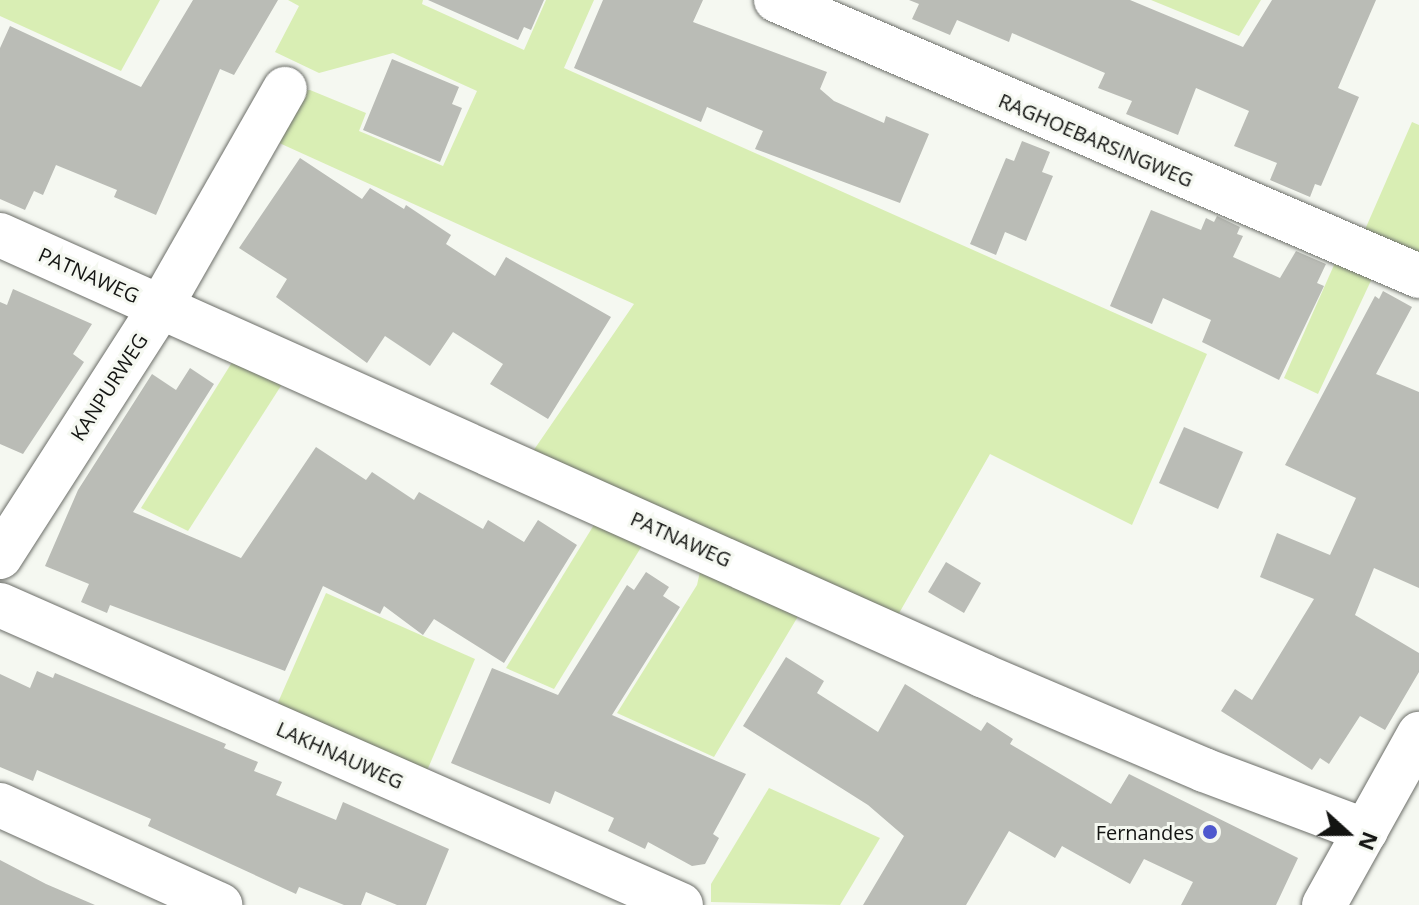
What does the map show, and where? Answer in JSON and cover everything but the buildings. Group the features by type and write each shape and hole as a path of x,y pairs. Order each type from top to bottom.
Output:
{"street":[{"name":"RAGHOEBARSINGWEG","path":"776,0 1419,276"},
{"name":"KANPURWEG","path":"0,557 161,306 285,89"},
{"name":"PATNAWEG","path":"0,235 984,676 1204,770 1366,831"},
{"name":"LAKHNAUWEG","path":"0,605 681,905"},
{"path":"1324,905 1419,734"},
{"path":"0,805 220,905"}],"green space":[{"path":"0,0 160,0 121,71 0,16"},
{"path":"288,0 423,0 422,4 524,50 546,0 594,0 564,68 1207,354 1132,525 990,454 894,622 529,457 634,304 266,137 297,91 310,90 366,113 359,131 443,166 477,91 393,53 319,73 275,52 299,6"},
{"path":"1151,0 1261,0 1239,36"},
{"path":"1412,122 1419,125 1419,264 1360,241"},
{"path":"1338,256 1375,272 1318,394 1284,378"},
{"path":"236,356 286,378 188,531 141,508"},
{"path":"600,515 648,536 554,689 506,668"},
{"path":"702,563 803,608 714,757 617,713 697,585"},
{"path":"326,593 475,659 426,773 276,707"},
{"path":"769,788 880,838 840,905 711,902 711,884"}],"place":[{"name":"Fernandes","path":"1210,832"}]}
